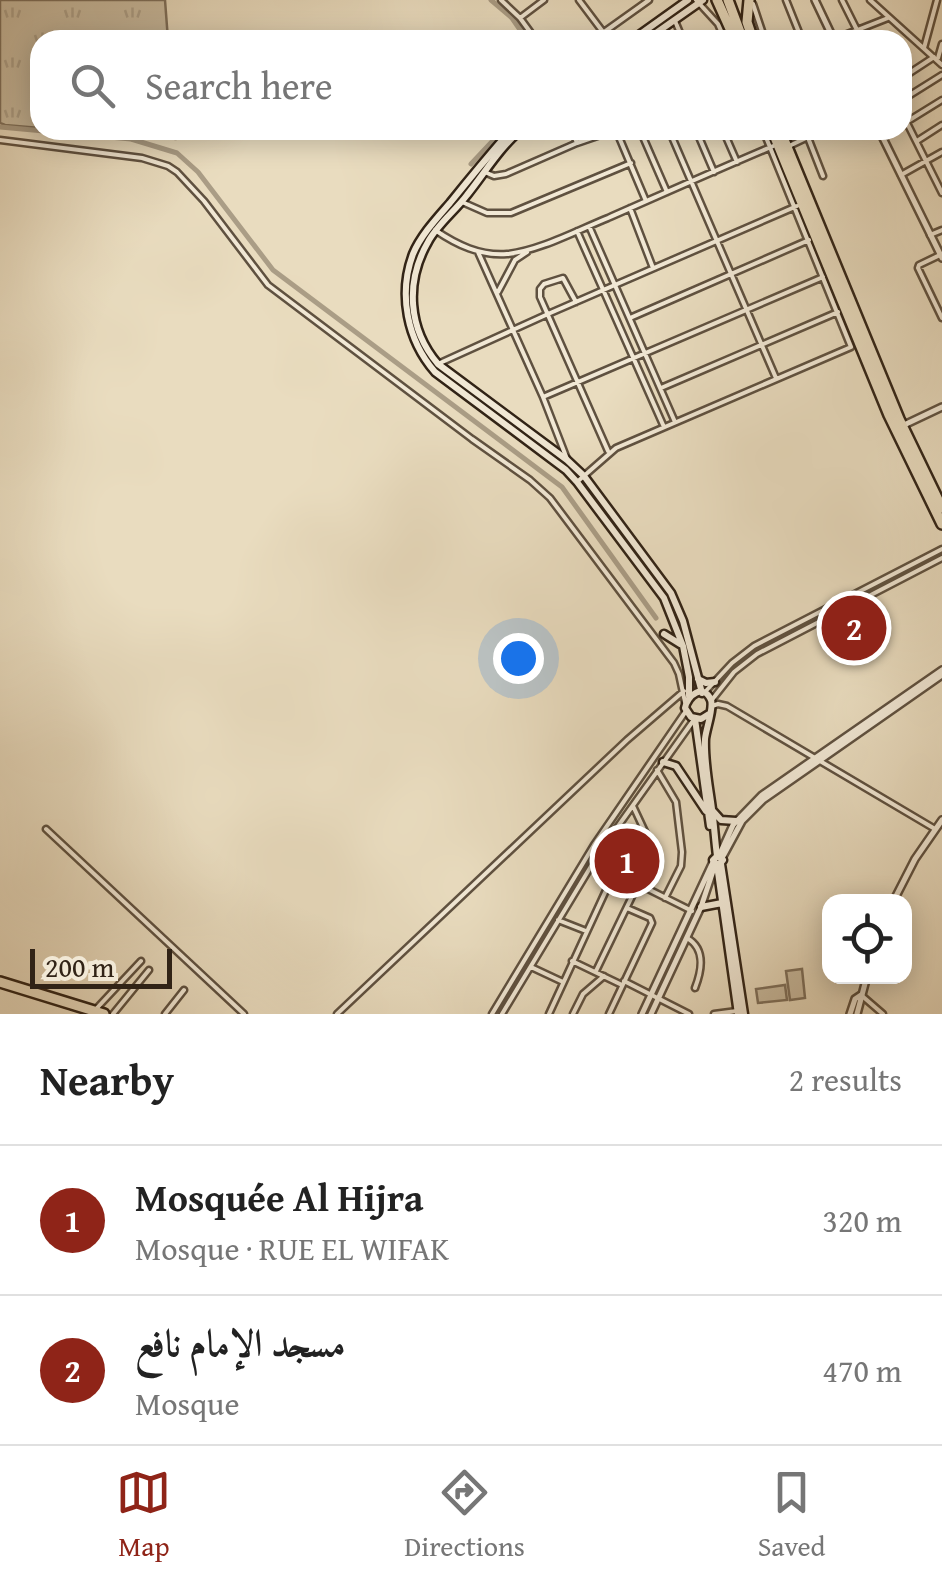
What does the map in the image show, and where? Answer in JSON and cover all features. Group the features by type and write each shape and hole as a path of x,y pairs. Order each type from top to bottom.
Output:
{"highway":[{"path":"717,0 730,30"},
{"path":"728,0 739,30"},
{"path":"749,30 750,0"},
{"path":"782,142 799,205 828,275 892,422 942,524"},
{"path":"782,142 902,426 942,508"},
{"path":"0,985 94,1013"}],"main road":[{"path":"645,30 683,1"},
{"path":"663,30 699,1"},
{"path":"504,140 433,229 417,265 414,315 434,366 581,479"},
{"path":"433,229 462,202 482,169 511,140"},
{"path":"434,366 567,460 666,586 679,610 698,679 711,707 705,748 710,810"},
{"path":"683,633 689,677 686,700 694,719 710,810 740,1013"},
{"path":"659,635 682,646"},
{"path":"698,679 716,682"},
{"path":"686,700 695,692 703,693"},
{"path":"694,719 704,718 711,707"},
{"path":"663,762 676,766 721,820 736,821"},
{"path":"717,860 740,1013"},
{"path":"700,911 722,903"}],"street":[{"path":"501,0 529,30"},
{"path":"520,18 544,0"},
{"path":"579,0 602,30"},
{"path":"607,30 648,0"},
{"path":"750,0 761,30"},
{"path":"786,0 798,30"},
{"path":"814,0 829,30"},
{"path":"853,0 843,2 857,30 890,18"},
{"path":"870,0 903,30"},
{"path":"924,48 937,0"},
{"path":"699,1 720,30"},
{"path":"674,20 678,30"},
{"path":"912,38 938,61"},
{"path":"938,61 942,44"},
{"path":"912,73 938,61"},
{"path":"912,94 942,75"},
{"path":"912,118 942,100"},
{"path":"916,141 942,125"},
{"path":"912,133 942,193"},
{"path":"0,140 142,158 178,172 268,285 550,498 659,635 677,668 686,700 492,1014"},
{"path":"482,169 490,175 502,175 587,140"},
{"path":"621,140 646,201"},
{"path":"644,140 667,192"},
{"path":"672,140 776,378"},
{"path":"700,140 714,172"},
{"path":"727,140 737,162"},
{"path":"809,140 823,176"},
{"path":"884,140 941,255 918,268 942,318"},
{"path":"433,229 478,252 504,254 530,249 782,142"},
{"path":"901,176 942,152"},
{"path":"462,202 486,213 511,213 631,163"},
{"path":"434,366 799,205 851,346 609,452 581,479"},
{"path":"630,208 653,268"},
{"path":"589,226 675,422"},
{"path":"578,230 664,427"},
{"path":"930,235 942,230"},
{"path":"630,318 809,240"},
{"path":"497,293 515,260 530,249"},
{"path":"478,252 567,460"},
{"path":"542,397 828,275"},
{"path":"576,302 563,278 544,284 539,293 609,452"},
{"path":"660,388 838,312"},
{"path":"902,426 942,407"},
{"path":"703,693 732,663 762,642 942,549"},
{"path":"711,707 734,672 757,654 941,559"},
{"path":"659,635 683,633"},
{"path":"642,1014 689,910 736,821 762,796 942,673"},
{"path":"337,1014 627,740 686,700"},
{"path":"711,707 727,706 935,829"},
{"path":"502,1014 594,862 694,719"},
{"path":"651,1014 700,911 717,860 742,821 818,758"},
{"path":"657,770 676,802 682,856 666,898"},
{"path":"596,971 652,855 648,836 633,806"},
{"path":"897,894 942,820"},
{"path":"46,829 244,1014"},
{"path":"594,862 689,910 700,911"},
{"path":"549,1014 614,873"},
{"path":"609,1014 652,922 626,908"},
{"path":"558,920 586,931"},
{"path":"687,938 697,946 702,967 695,988"},
{"path":"94,1013 141,961"},
{"path":"572,961 689,1014"},
{"path":"530,966 563,982"},
{"path":"113,1014 149,970"},
{"path":"573,1014 582,994 604,976"},
{"path":"853,1014 864,984"},
{"path":"164,1014 184,990"},
{"path":"860,995 882,1014"},
{"path":"714,1014 740,1013"}],"green space":[{"path":"0,0 165,0 167,30 30,30 30,127 0,123"},
{"path":"802,969 805,998 790,1000 786,971"},
{"path":"785,985 787,1000 758,1003 756,989"}],"waterway":[{"path":"491,0 520,30"},
{"path":"0,127 30,130"},
{"path":"134,140 177,153 198,172 273,270 562,487 656,618"},
{"path":"471,164 494,140"}],"place":[{"name":"مسجد الإمام نافع","path":"854,628"},
{"name":"Mosquée Al Hijra","path":"627,861"}]}
